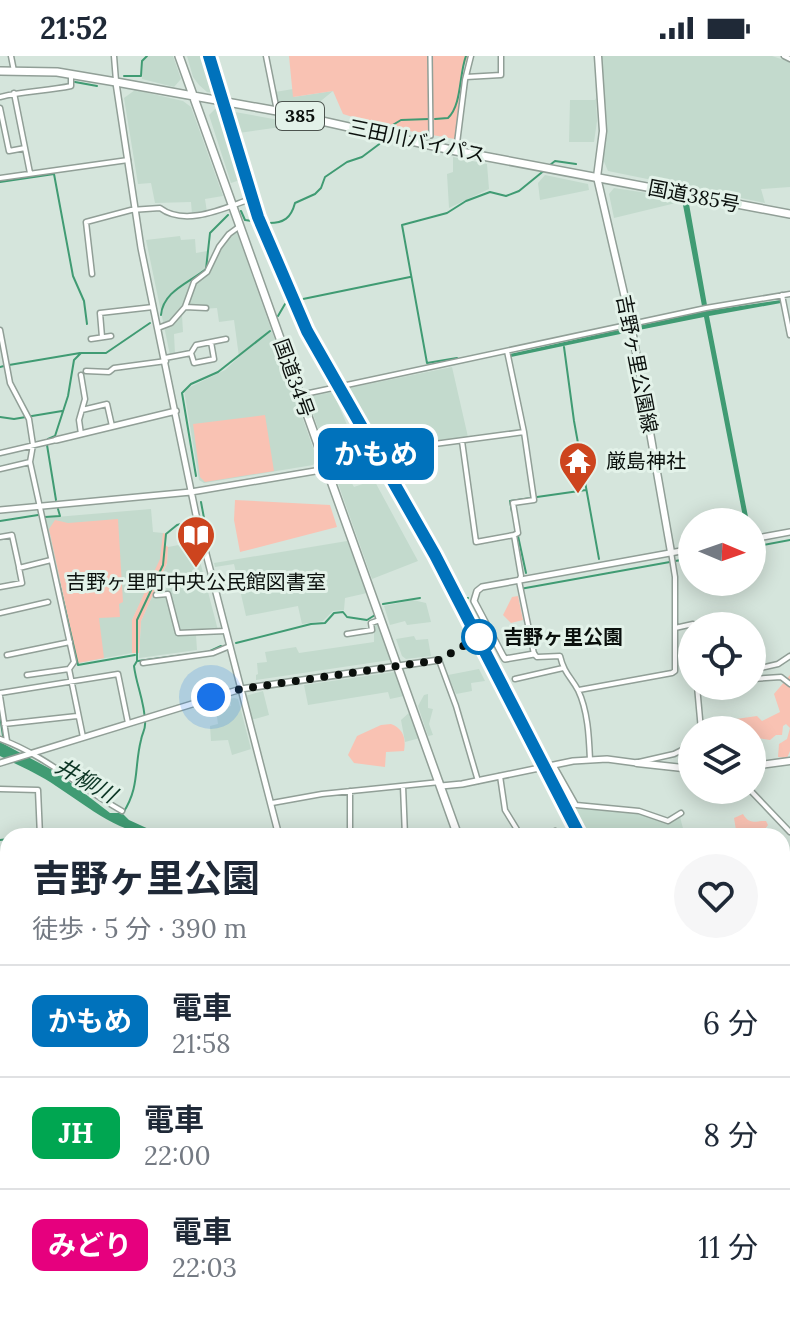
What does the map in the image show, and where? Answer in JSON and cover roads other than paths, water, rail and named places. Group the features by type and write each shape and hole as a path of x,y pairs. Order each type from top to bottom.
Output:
{"highway":[{"name":"国道34号","path":"179,56 455,828"},
{"name":"三田川バイパス","path":"0,71 71,73 277,111 456,151 597,177"},
{"name":"国道385号","path":"597,177 790,214"}],"main road":[{"path":"597,177 603,131 598,56"},
{"name":"吉野ヶ里公園線","path":"597,177 631,324 671,552"},
{"path":"766,764 790,761"},
{"path":"637,763 678,767"}],"street":[{"path":"11,56 14,71"},
{"path":"114,56 135,210 191,492 277,828"},
{"path":"266,56 277,111"},
{"path":"430,56 431,136"},
{"path":"456,151 465,77 471,56"},
{"path":"465,77 501,75 501,56"},
{"path":"784,56 790,59"},
{"path":"0,97 71,86 71,73"},
{"path":"14,93 30,174"},
{"path":"0,108 9,151 25,148"},
{"path":"0,178 129,160"},
{"path":"92,274 86,222 135,210 160,208 169,215 184,216 233,207 245,201"},
{"path":"158,328 171,323 185,307 194,282 207,272 219,247 240,226"},
{"path":"300,395 706,308 790,294"},
{"path":"782,295 790,335"},
{"path":"102,337 100,313 153,307"},
{"path":"185,307 206,308"},
{"path":"0,330 10,383 28,417 33,445 30,462 74,662 69,669 27,675"},
{"path":"91,339 111,336"},
{"path":"81,434 79,420 85,399 83,373 109,372 114,368 165,360 191,353 196,345 226,339"},
{"path":"191,353 194,363 214,359 211,342"},
{"path":"462,441 476,542 518,533 513,503 534,500 507,351"},
{"path":"82,410 107,404 112,426"},
{"path":"0,453 176,411"},
{"path":"412,447 524,432"},
{"path":"0,510 191,492 327,469 352,460"},
{"path":"0,469 30,462"},
{"path":"766,536 790,532"},
{"path":"0,537 12,535 22,583 0,587"},
{"path":"514,535 521,576 519,581 534,654"},
{"path":"590,760 588,730 578,690 563,668 560,656 537,657 534,654 505,659 474,601 477,591 482,587 678,551"},
{"path":"578,690 675,671 675,577 671,552"},
{"path":"19,568 51,560"},
{"path":"156,595 168,594 178,633 226,631"},
{"path":"0,613 48,602"},
{"path":"347,634 372,630 371,623 382,619"},
{"path":"7,655 70,642"},
{"path":"143,663 213,653 230,646"},
{"path":"766,667 790,656"},
{"path":"2,763 241,689 439,660 478,781"},
{"path":"515,679 563,668"},
{"path":"69,669 83,737"},
{"path":"7,741 0,695 118,674 128,723"},
{"path":"766,678 781,677 790,684"},
{"path":"4,724 78,715"},
{"path":"0,739 122,811"},
{"path":"272,803 350,791 478,781 590,760 637,763 678,752"},
{"path":"554,766 576,805 639,811 668,821 681,813"},
{"path":"500,776 505,810 516,828"},
{"path":"403,786 405,828"},
{"path":"0,789 38,790 40,828"},
{"path":"350,791 350,828"},
{"path":"763,804 786,828"}],"waterway":[{"path":"124,76 141,76 142,61 147,56"},
{"path":"435,119 448,118 453,112 466,56"},
{"path":"75,82 97,86"},
{"path":"391,126 401,120 429,119"},
{"path":"269,223 286,219 295,203 321,188 325,177 382,142"},
{"path":"550,165 555,161 576,164"},
{"path":"457,358 427,363 402,225 447,213 466,201 490,192 506,196 519,191 546,169"},
{"path":"0,182 54,174 73,276 84,301 87,324"},
{"path":"241,211 245,220 252,221"},
{"path":"161,315 166,300 206,269 210,233 228,215"},
{"path":"303,299 410,277"},
{"path":"278,316 285,304"},
{"path":"48,439 55,436 68,396 74,360 81,353 106,353 150,323"},
{"path":"196,476 182,393 191,384 218,372 270,331"},
{"path":"564,347 599,559"},
{"path":"9,365 80,353"},
{"path":"0,367 4,366"},
{"path":"0,417 14,419 62,411"},
{"path":"47,445 56,500"},
{"path":"537,497 586,490"},
{"path":"512,512 510,501 531,498"},
{"path":"201,502 204,518"},
{"path":"45,517 60,516 58,509"},
{"path":"0,521 38,515"},
{"path":"123,813 134,786 145,724 134,666 137,661 137,620 163,565 166,534 177,525 189,522"},
{"path":"518,536 526,573"},
{"path":"766,544 790,540"},
{"path":"520,589 678,561"},
{"path":"59,583 78,665 135,655"},
{"path":"383,604 420,598"},
{"path":"236,643 325,623 334,613 343,612 347,617 367,620 375,615"},
{"path":"138,661 208,652 221,646"},
{"path":"0,716 3,736"}],"railway":[{"path":"209,56 258,217 307,331 435,555 576,828"}],"train":[{"name":"かもめ","path":"209,56 258,217 307,331 435,555 576,828"}],"place":[{"name":"厳島神社","path":"578,495"},
{"name":"吉野ヶ里町中央公民館図書室","path":"196,569"},
{"name":"吉野ヶ里公園","path":"479,637"}],"water label":[{"name":"井柳川","path":"86,780"}]}
